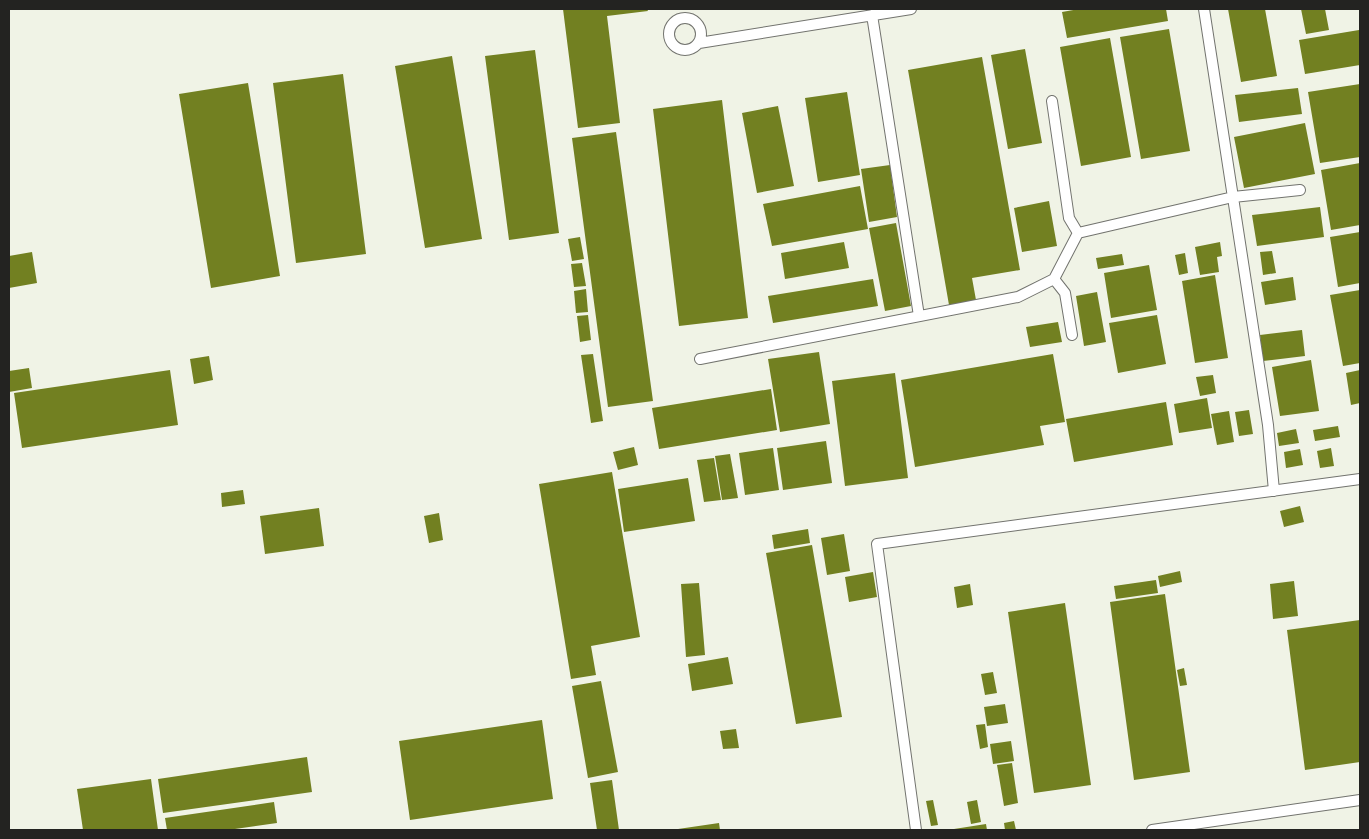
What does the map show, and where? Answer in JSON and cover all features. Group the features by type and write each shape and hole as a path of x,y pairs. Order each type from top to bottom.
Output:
{"lane":[{"path":"699,43 701,30 693,20 679,13 670,26 668,39 676,49 689,50 699,43 911,9"},
{"path":"1204,9 1268,425 1274,491"},
{"path":"872,15 919,316"},
{"path":"1052,101 1069,218 1078,233"},
{"path":"700,358 1018,297 1054,279 1078,233 1233,197 1300,190"},
{"path":"1054,279 1065,294 1072,335"},
{"path":"916,830 877,544 1360,478"},
{"path":"1152,830 1360,800"}],"shaded area":[{"path":"9,9 1360,9 1360,830 9,830"}],"building":[{"path":"563,9 647,9 648,11 607,16 620,123 578,128"},
{"path":"1079,9 1166,9 1168,21 1067,38 1062,12"},
{"path":"1228,9 1265,9 1277,76 1241,82"},
{"path":"1301,9 1325,9 1329,30 1306,34"},
{"path":"1169,29 1190,151 1141,159 1120,37"},
{"path":"1359,30 1360,65 1305,74 1299,40"},
{"path":"1110,38 1131,157 1081,166 1060,47"},
{"path":"1025,49 1042,143 1008,149 991,55"},
{"path":"535,50 559,233 509,240 485,56"},
{"path":"452,56 482,239 425,248 395,66"},
{"path":"982,57 1020,270 972,278 976,300 949,305 908,70"},
{"path":"343,74 366,254 296,263 273,83"},
{"path":"248,83 280,276 211,288 179,94"},
{"path":"1360,84 1360,157 1320,163 1308,92"},
{"path":"1298,88 1302,114 1239,122 1235,95"},
{"path":"847,92 860,175 818,182 805,98"},
{"path":"722,100 748,318 679,326 653,109"},
{"path":"778,106 794,186 757,193 742,113"},
{"path":"1305,123 1315,174 1244,188 1234,137"},
{"path":"616,132 653,401 608,407 572,138"},
{"path":"1360,163 1360,225 1331,230 1321,170"},
{"path":"890,165 897,217 869,222 861,169"},
{"path":"860,186 868,229 772,246 763,204"},
{"path":"1049,201 1057,246 1022,252 1014,208"},
{"path":"1320,207 1324,237 1257,246 1252,215"},
{"path":"896,223 911,306 885,311 869,228"},
{"path":"1360,232 1360,283 1338,287 1330,237"},
{"path":"580,237 584,259 572,261 568,239"},
{"path":"844,242 849,268 785,279 781,253"},
{"path":"1220,242 1222,256 1217,257 1219,272 1200,275 1195,247"},
{"path":"1272,251 1276,273 1263,275 1260,252"},
{"path":"32,252 37,283 9,288 9,256"},
{"path":"1185,253 1188,273 1179,275 1175,255"},
{"path":"1122,254 1124,265 1098,269 1096,258"},
{"path":"582,263 586,286 574,287 571,264"},
{"path":"1149,265 1157,310 1111,318 1104,273"},
{"path":"1215,275 1228,358 1195,363 1182,281"},
{"path":"1293,277 1296,300 1265,305 1261,282"},
{"path":"873,279 878,306 773,323 768,296"},
{"path":"586,289 588,312 576,313 574,291"},
{"path":"1360,290 1360,363 1343,366 1330,295"},
{"path":"1097,292 1106,342 1084,346 1076,296"},
{"path":"588,315 591,340 580,342 577,316"},
{"path":"1157,315 1166,364 1118,373 1109,323"},
{"path":"1058,322 1062,342 1030,347 1026,327"},
{"path":"1302,330 1305,356 1263,361 1260,335"},
{"path":"819,352 830,424 780,432 768,359"},
{"path":"593,354 603,421 591,423 581,355"},
{"path":"1053,354 1065,422 1040,426 1044,445 915,467 901,380"},
{"path":"209,356 213,380 194,384 190,359"},
{"path":"1311,360 1319,411 1280,416 1272,367"},
{"path":"29,368 32,388 9,392 9,371"},
{"path":"170,370 178,425 22,448 14,393"},
{"path":"1360,370 1360,403 1351,405 1346,373"},
{"path":"895,373 908,478 845,486 832,381"},
{"path":"1213,375 1216,393 1200,396 1196,377"},
{"path":"771,389 777,430 659,449 652,408"},
{"path":"1207,398 1212,428 1179,433 1174,404"},
{"path":"1166,402 1173,445 1074,462 1066,419"},
{"path":"1249,410 1253,434 1239,436 1235,412"},
{"path":"1229,411 1234,442 1217,445 1211,414"},
{"path":"1338,426 1340,437 1315,441 1313,430"},
{"path":"1296,429 1299,443 1279,446 1277,433"},
{"path":"826,441 832,483 783,490 777,448"},
{"path":"634,447 638,465 618,470 613,452"},
{"path":"773,448 779,490 745,495 739,453"},
{"path":"1331,448 1334,466 1320,468 1317,451"},
{"path":"1300,449 1303,465 1286,468 1284,452"},
{"path":"730,454 738,498 722,500 715,456"},
{"path":"714,458 721,500 704,502 697,460"},
{"path":"612,472 640,637 591,646 596,675 571,679 539,484"},
{"path":"688,478 695,521 624,532 618,489"},
{"path":"243,490 245,504 222,507 221,493"},
{"path":"1300,506 1304,522 1284,527 1280,511"},
{"path":"319,508 324,546 265,554 260,516"},
{"path":"439,513 443,540 429,543 424,516"},
{"path":"808,529 810,543 774,549 772,535"},
{"path":"844,534 850,571 827,575 821,538"},
{"path":"812,545 842,717 796,724 766,553"},
{"path":"1180,571 1182,582 1160,587 1158,576"},
{"path":"873,572 877,597 849,602 845,577"},
{"path":"1156,580 1158,593 1116,599 1114,586"},
{"path":"1294,581 1298,616 1273,619 1270,584"},
{"path":"699,583 705,655 686,657 681,584"},
{"path":"970,584 973,605 957,608 954,587"},
{"path":"1165,594 1190,772 1134,780 1110,602"},
{"path":"1065,603 1091,785 1034,793 1008,612"},
{"path":"1360,620 1360,762 1305,770 1287,630"},
{"path":"728,657 733,684 692,691 688,664"},
{"path":"1184,668 1187,685 1180,686 1177,670"},
{"path":"993,672 997,693 985,695 981,674"},
{"path":"601,681 618,772 588,778 572,686"},
{"path":"1005,704 1008,723 987,726 984,707"},
{"path":"542,720 553,799 410,820 399,741"},
{"path":"985,724 988,747 980,749 976,725"},
{"path":"736,729 739,748 723,749 720,731"},
{"path":"1011,741 1014,761 993,764 990,744"},
{"path":"307,757 312,792 163,813 158,779"},
{"path":"1012,763 1018,803 1004,806 997,765"},
{"path":"151,779 158,830 83,830 77,789"},
{"path":"612,780 619,830 597,830 590,783"},
{"path":"933,800 938,825 931,826 926,801"},
{"path":"977,800 981,822 971,824 967,802"},
{"path":"274,802 277,823 228,830 167,830 165,818"},
{"path":"1014,821 1016,830 1005,830 1004,823"},
{"path":"719,823 720,830 678,830 678,829"},
{"path":"986,824 987,830 954,830 954,829"}]}
